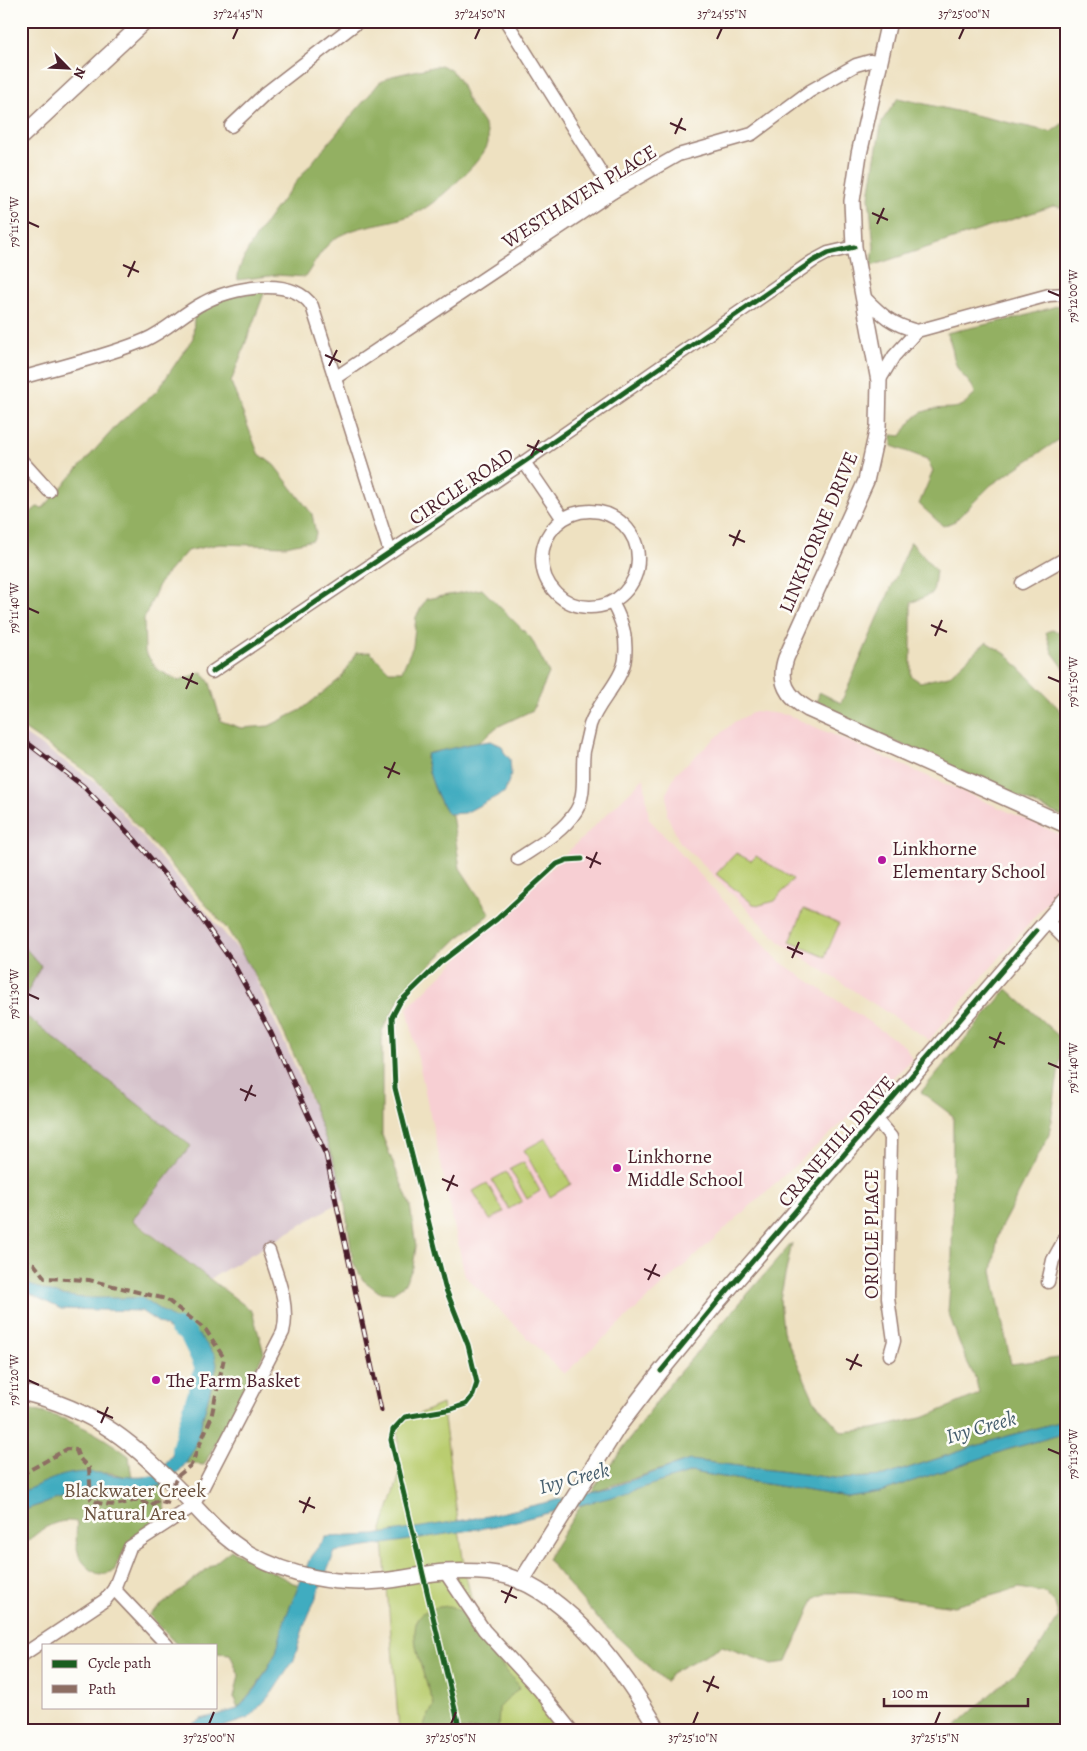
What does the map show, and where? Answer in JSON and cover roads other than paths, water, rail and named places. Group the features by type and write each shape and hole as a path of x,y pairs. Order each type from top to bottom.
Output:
{"main road":[{"path":"21,137 145,21"},
{"name":"LINKHORNE DRIVE","path":"889,21 854,182 852,201 854,247 879,381 878,427 866,480 786,658 782,677 787,692 808,710 1066,825"},
{"name":"CRANEHILL DRIVE","path":"521,1582 594,1465 628,1414 661,1371 876,1118 1066,899"},
{"path":"21,1392 64,1404 114,1430 221,1533 249,1554 290,1571 326,1580 352,1583 380,1582 445,1572 492,1573 521,1582 565,1610 589,1635 631,1686 658,1730"}],"street":[{"path":"231,126 266,92 359,21"},
{"path":"506,21 613,192"},
{"name":"WESTHAVEN PLACE","path":"335,378 613,192 678,155 752,134 810,91 856,65 870,60 880,63"},
{"name":"CIRCLE ROAD","path":"212,672 524,462 813,261 828,253 854,247"},
{"path":"21,378 146,340 202,303 227,292 267,288 289,289 306,297 312,306 390,552"},
{"path":"864,297 884,318 898,326 917,331 1050,295 1066,294"},
{"path":"879,381 894,356 917,331"},
{"path":"21,460 49,491"},
{"path":"524,462 563,519"},
{"path":"603,512 626,526 634,538 638,551 639,565 635,578 628,590 613,604 599,607 576,605 561,599 550,588 543,574 541,559 544,543 552,530 563,519 575,513 603,512"},
{"path":"1022,583 1066,558"},
{"path":"518,859 568,823 578,808 584,781 584,752 591,723 625,661 627,639 623,623 613,604"},
{"path":"1046,920 1066,940"},
{"name":"ORIOLE PLACE","path":"876,1118 891,1137 888,1298 894,1341 890,1354"},
{"path":"1048,1282 1052,1260 1066,1237"},
{"path":"21,1656 105,1600 114,1589 130,1547 190,1502 283,1332 286,1322 283,1293 269,1251"},
{"path":"445,1572 484,1630 571,1730"},
{"path":"114,1589 166,1644"}],"water":[{"path":"491,741 502,746 510,759 511,774 505,792 465,813 448,814 433,785 427,754"},
{"path":"21,1279 30,1285 60,1295 83,1298 142,1298 200,1336 215,1355 217,1365 195,1447 186,1463 169,1483 134,1493 84,1490 21,1511 21,1492 63,1475 92,1472 125,1477 148,1477 159,1474 181,1442 194,1414 205,1363 197,1348 141,1311 61,1309 26,1292 21,1288"},
{"path":"1066,1420 1066,1433 1006,1450 880,1492 847,1497 692,1472 612,1497 496,1526 335,1552 304,1626 294,1660 272,1693 249,1718 214,1730 181,1730 201,1719 238,1709 257,1687 276,1653 285,1619 311,1556 326,1537 374,1535 488,1516 612,1487 690,1460 842,1479 884,1476 1001,1438"}],"waterway":[{"path":"178,1328 188,1334 204,1367 180,1449"}],"railway":[{"path":"21,738 83,786 136,841 199,915 233,963 271,1033 326,1155 381,1410"}],"place":[{"name":"Linkhorne Elementary School","path":"882,860"},
{"name":"Linkhorne Middle School","path":"617,1168"},
{"name":"The Farm Basket","path":"156,1380"}],"water label":[{"name":"Ivy Creek","path":"981,1427"},
{"name":"Ivy Creek","path":"574,1478"}],"park label":[{"name":"Blackwater Creek Natural Area","path":"135,1502"}]}
